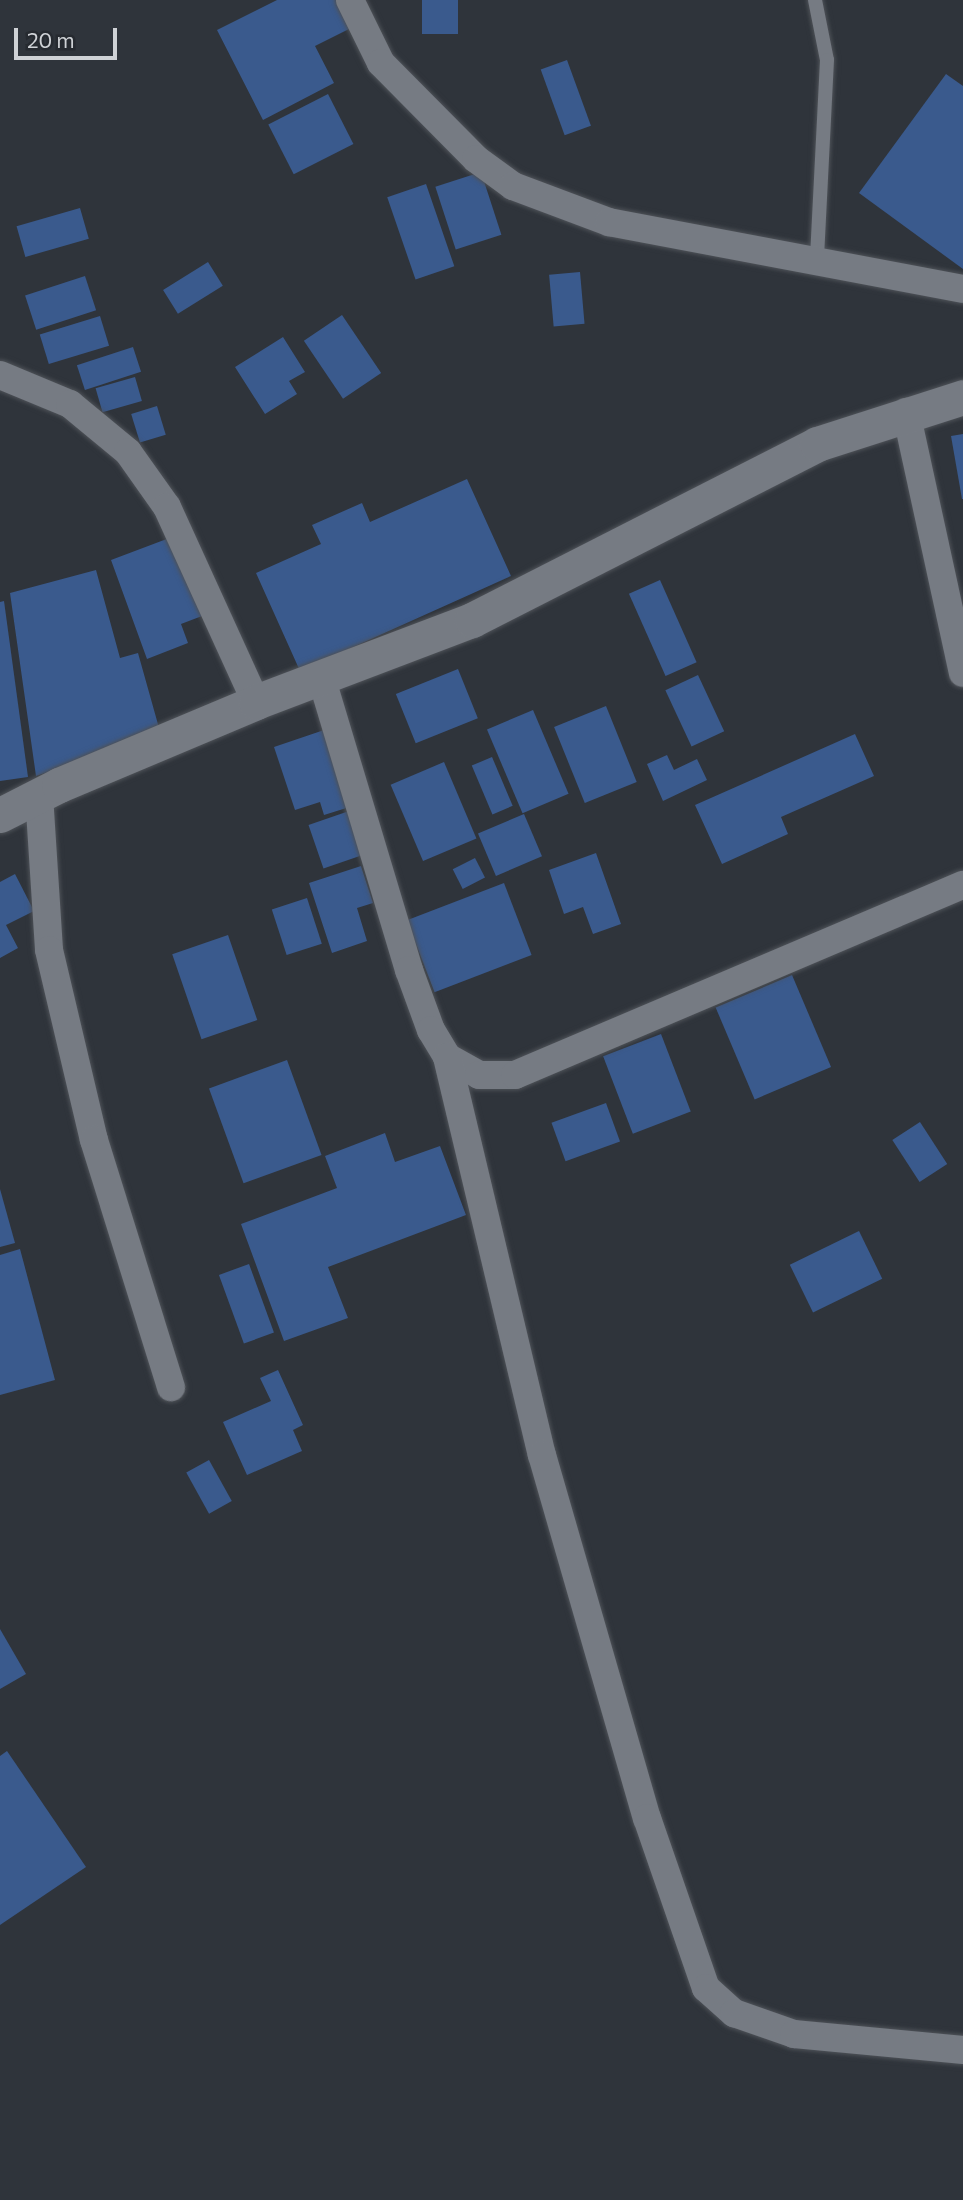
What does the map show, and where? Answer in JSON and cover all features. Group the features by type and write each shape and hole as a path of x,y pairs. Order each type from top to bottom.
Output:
{"street":[{"path":"350,0 381,63 476,159 513,186 609,222 817,258 963,289"},
{"path":"0,375 70,404 128,452 167,507 257,702"},
{"path":"0,815 39,795 257,702 322,680 472,620 817,444 906,412 963,397"},
{"path":"906,412 963,673"},
{"path":"322,680 408,970 431,1030 447,1057 542,1455 647,1818 706,1988 733,2013 794,2034 963,2050"},
{"path":"39,795 49,950 94,1140 171,1387"},
{"path":"447,1057 479,1075 515,1075 963,885"}],"lane":[{"path":"815,0 827,60 817,258"}],"building":[{"path":"277,0 344,0 357,25 315,46 334,83 263,120 217,30"},
{"path":"422,0 458,0 458,34 422,34"},
{"path":"567,60 591,126 565,135 541,70"},
{"path":"946,74 963,86 963,269 859,193"},
{"path":"328,94 353,144 294,174 268,124"},
{"path":"481,172 501,235 456,250 435,187"},
{"path":"426,184 454,266 416,280 387,197"},
{"path":"80,208 89,239 25,257 17,226"},
{"path":"208,262 223,286 178,314 163,290"},
{"path":"580,272 585,324 554,327 549,275"},
{"path":"85,276 96,310 36,330 25,295"},
{"path":"342,315 381,373 343,399 304,341"},
{"path":"100,316 109,346 49,364 40,334"},
{"path":"283,337 305,372 289,381 297,394 265,414 235,367"},
{"path":"133,347 141,372 85,390 77,365"},
{"path":"135,377 142,401 102,412 96,388"},
{"path":"157,406 166,435 140,443 131,414"},
{"path":"963,434 963,499 962,499 951,436"},
{"path":"467,479 511,576 300,671 256,573 321,544 312,525 362,503 370,522"},
{"path":"172,537 202,616 181,624 188,643 147,659 111,560"},
{"path":"96,570 120,658 138,653 161,735 36,776 10,593"},
{"path":"660,580 697,662 666,676 629,594"},
{"path":"4,601 28,777 0,781 0,602"},
{"path":"458,669 478,718 416,743 396,694"},
{"path":"698,675 724,731 692,746 665,690"},
{"path":"606,706 637,782 585,803 554,727"},
{"path":"533,710 569,794 523,813 487,730"},
{"path":"330,728 356,805 324,815 320,802 295,810 274,747"},
{"path":"855,734 874,776 781,817 788,834 722,864 695,805"},
{"path":"667,755 674,770 697,759 707,780 663,801 647,764"},
{"path":"492,757 513,806 492,814 472,766"},
{"path":"444,762 476,838 423,861 391,785"},
{"path":"352,810 367,853 323,868 309,825"},
{"path":"524,814 542,856 496,876 478,834"},
{"path":"596,853 621,924 593,934 583,907 564,914 549,870"},
{"path":"475,858 485,878 463,889 453,869"},
{"path":"361,866 373,903 357,908 367,941 332,953 309,883"},
{"path":"15,874 34,911 6,925 18,948 0,958 0,882"},
{"path":"504,883 532,955 435,992 407,920"},
{"path":"307,898 322,944 287,955 272,909"},
{"path":"228,935 257,1020 202,1039 172,954"},
{"path":"792,975 831,1067 755,1099 716,1007"},
{"path":"661,1034 691,1111 633,1134 603,1056"},
{"path":"287,1060 322,1155 244,1183 209,1088"},
{"path":"606,1103 620,1142 566,1161 551,1123"},
{"path":"920,1122 947,1164 920,1182 892,1140"},
{"path":"385,1133 395,1162 440,1146 466,1215 328,1267 348,1318 284,1341 241,1224 337,1188 325,1156"},
{"path":"0,1189 15,1243 0,1247"},
{"path":"859,1231 882,1279 813,1312 790,1265"},
{"path":"20,1249 55,1380 0,1395 0,1255"},
{"path":"249,1264 274,1333 244,1344 219,1275"},
{"path":"278,1370 303,1425 293,1430 302,1451 247,1475 223,1422 271,1401 260,1378"},
{"path":"209,1460 232,1501 209,1514 186,1473"},
{"path":"0,1629 26,1674 0,1689"},
{"path":"7,1751 86,1867 0,1925 0,1756"}]}
